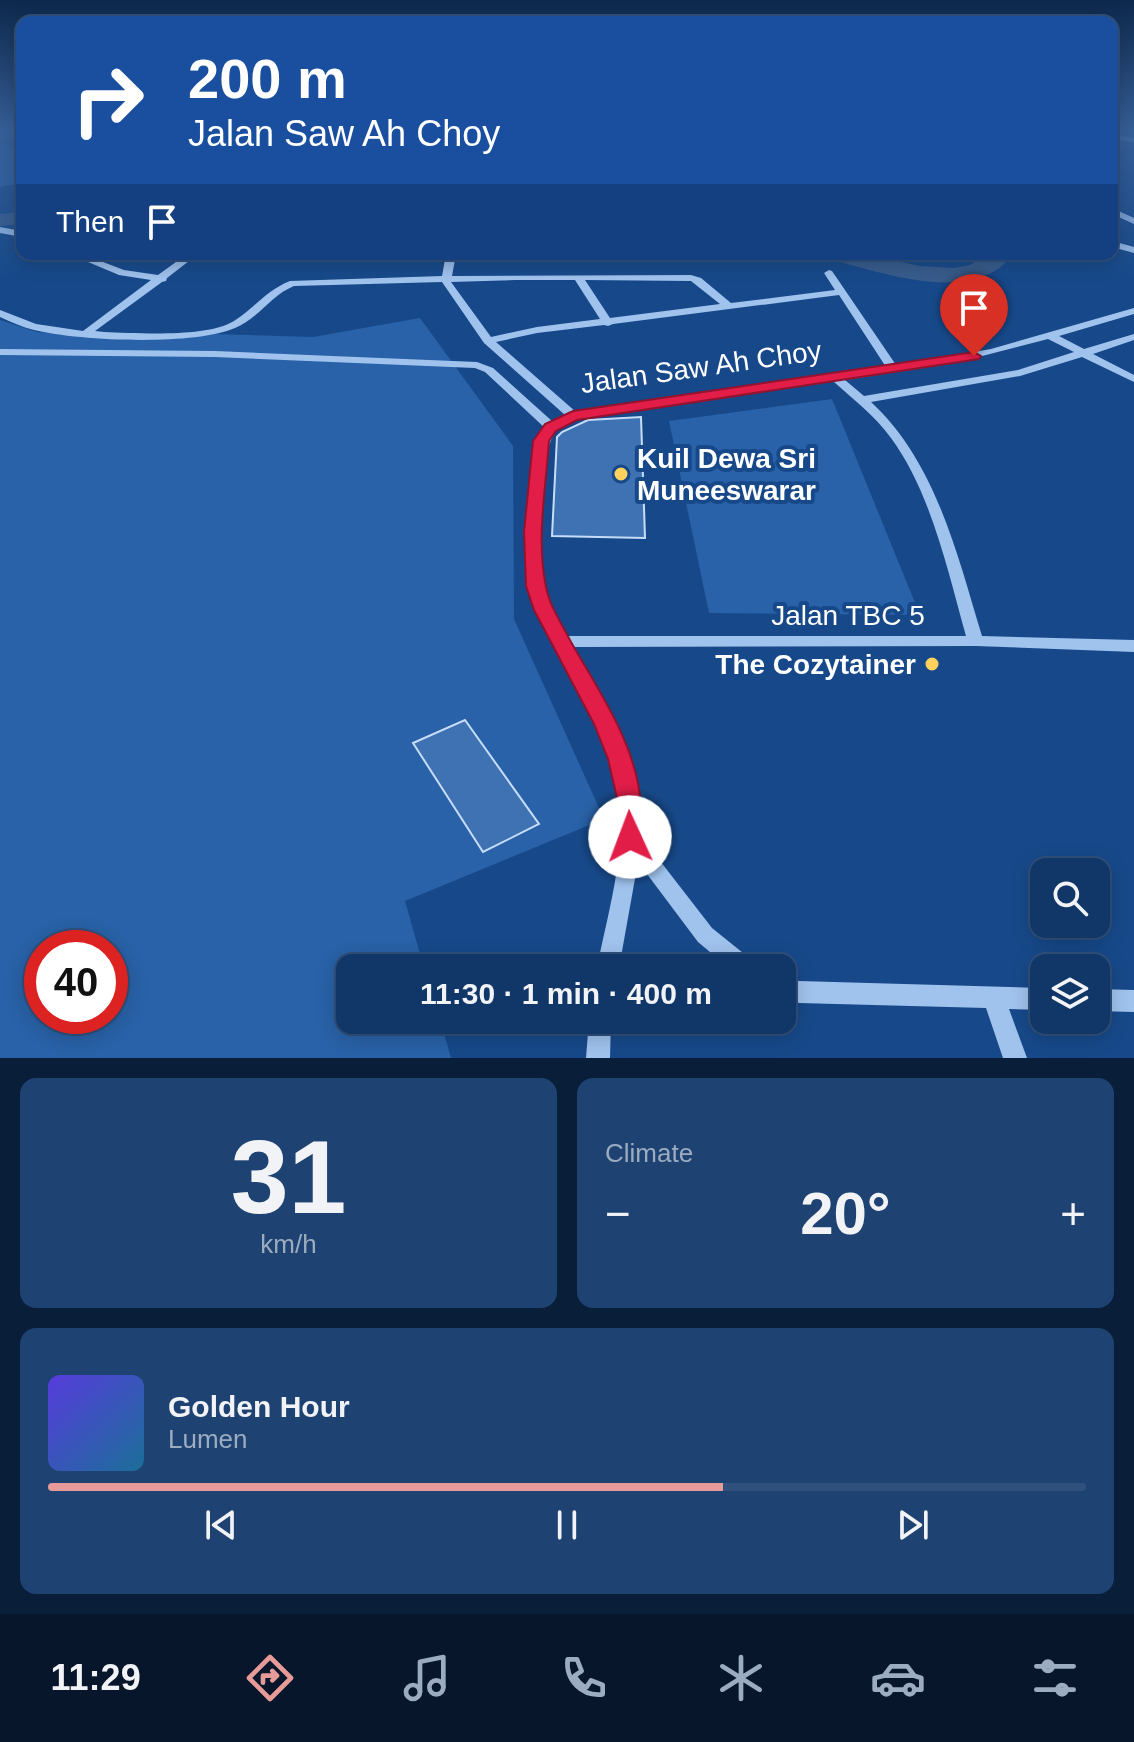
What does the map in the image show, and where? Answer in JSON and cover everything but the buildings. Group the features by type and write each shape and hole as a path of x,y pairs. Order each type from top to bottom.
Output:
{"street":[{"path":"89,260 122,273 163,279"},
{"path":"85,334 186,260"},
{"path":"450,260 446,281 488,341 573,416"},
{"path":"829,273 893,369"},
{"path":"578,277 608,323"},
{"path":"0,313 35,328 85,334 218,330 233,326 272,292 293,283 578,277 695,279 730,307"},
{"path":"488,341 537,330 840,292"},
{"name":"Jalan Saw Ah Choy","path":"610,954 630,837 629,798 620,759 606,724 544,610 536,586 533,532 541,441 551,427 573,416 993,352 1134,311"},
{"path":"1050,336 1134,379"},
{"path":"861,400 1020,373 1134,337"},
{"path":"0,352 215,354 477,365 489,370 551,427"},
{"path":"836,378 861,400 905,449 944,537 976,641"},
{"name":"Jalan TBC 5","path":"562,642 976,641 1134,646"},
{"path":"630,837 705,935 728,954"},
{"path":"796,991 1030,999"},
{"path":"994,998 1015,1058"},
{"path":"1110,1000 1134,1001"},
{"path":"598,1058 599,1034"}],"shaded area":[{"path":"0,179 16,179 16,184 0,187"},
{"path":"420,318 513,446 514,619 604,819 405,901 420,954 336,954 336,1034 444,1034 451,1058 0,1058 0,320 37,332 108,338 217,334 313,337"},
{"path":"832,399 920,615 709,613 669,421"}],"waterway":[{"path":"0,220 16,219"},
{"path":"861,260 937,275 970,273 995,260"}],"place":[{"name":"Kuil Dewa Sri Muneeswarar","path":"621,474"},
{"name":"The Cozytainer","path":"932,664"}],"route":[{"path":"630,837 629,798 620,759 606,724 544,610 536,586 533,532 541,441 551,427 559,420 573,416 974,356"}]}
